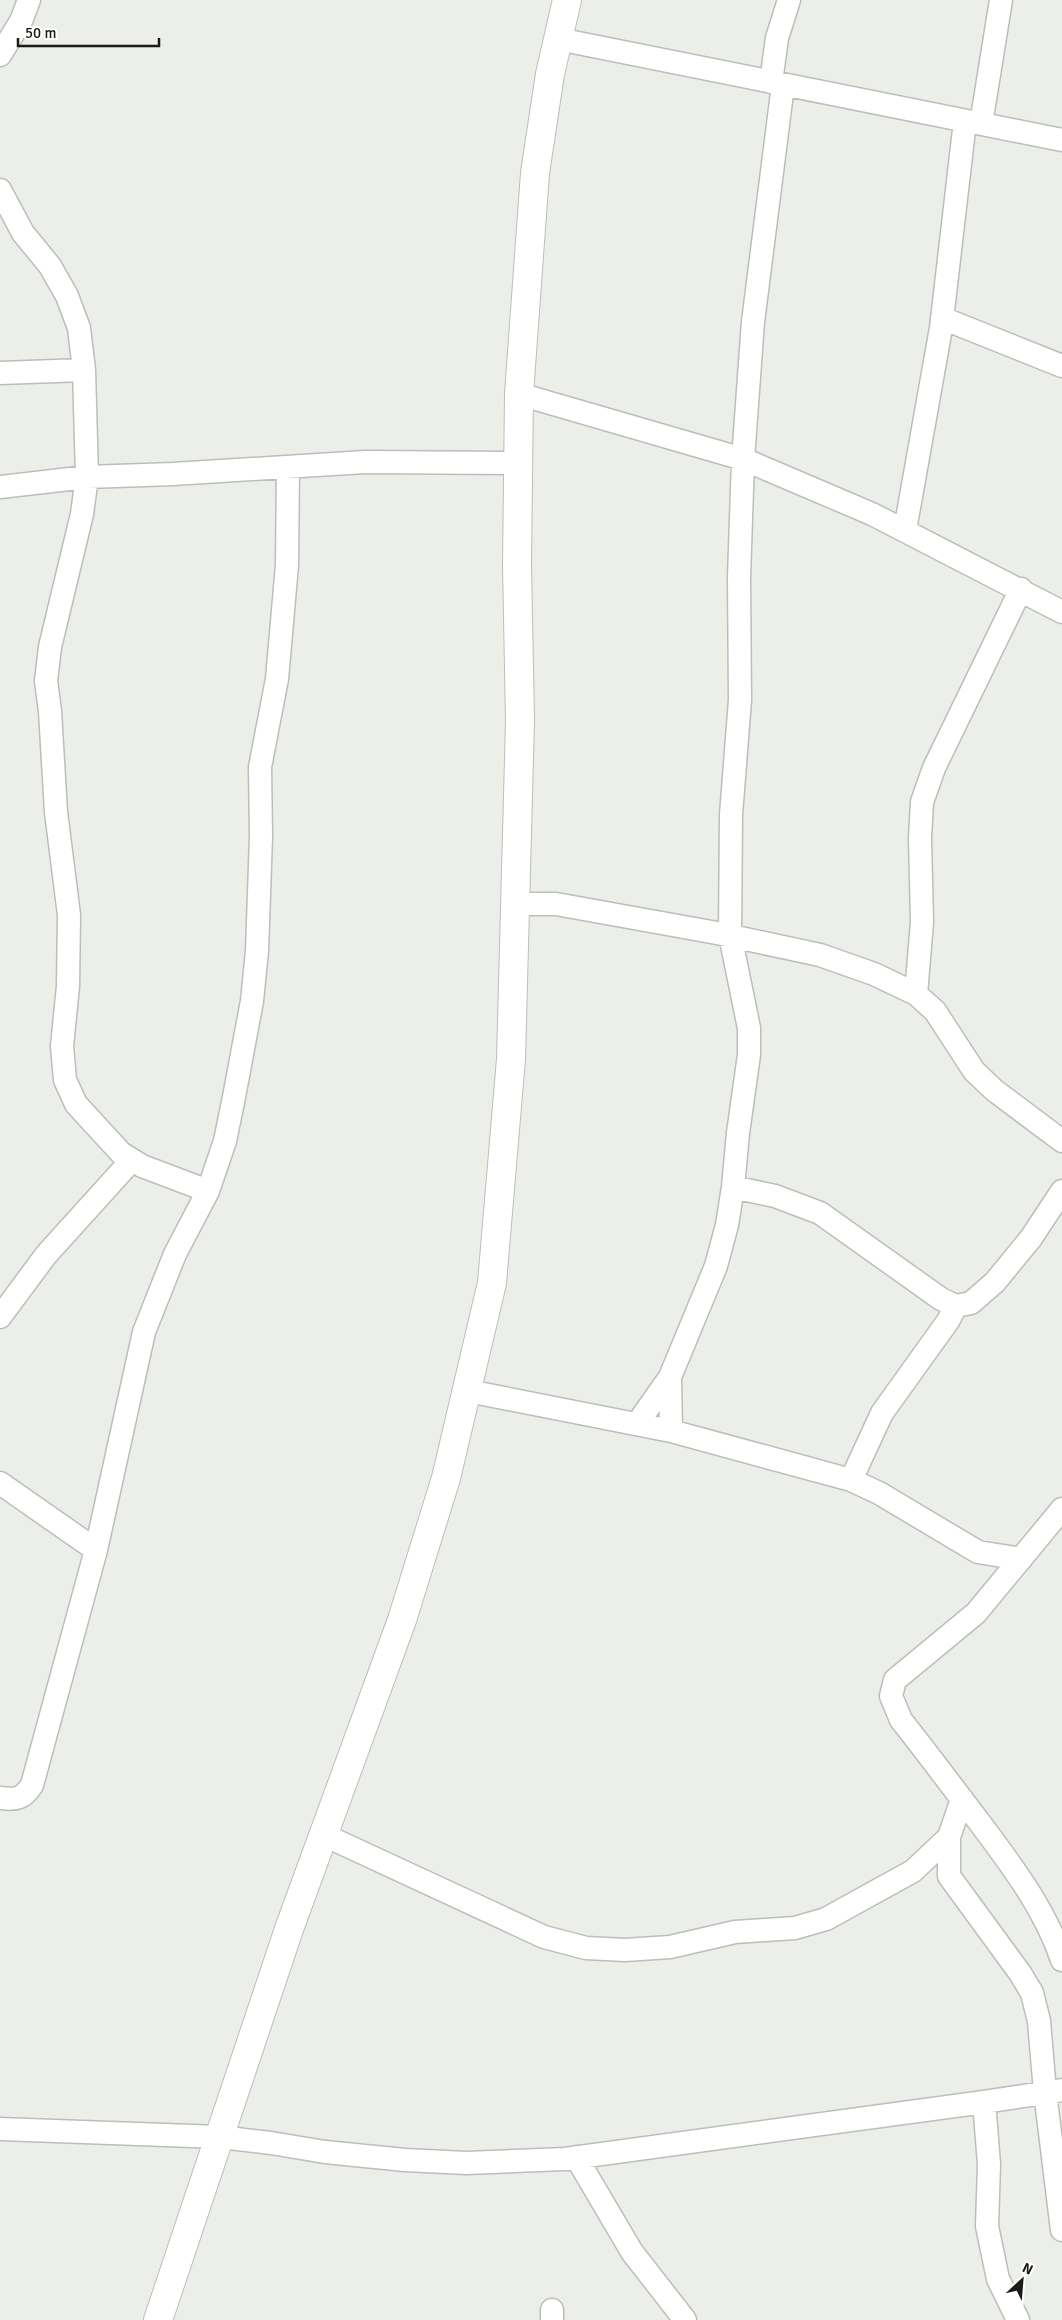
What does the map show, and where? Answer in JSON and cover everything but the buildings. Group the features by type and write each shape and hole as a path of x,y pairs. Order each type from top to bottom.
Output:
{"street":[{"path":"0,55 21,22 28,0"},
{"path":"158,2320 289,1929 402,1620 446,1478 492,1283 511,1058 516,904 520,721 517,564 519,394 535,173 550,74 568,0"},
{"path":"637,1424 670,1376 716,1266 727,1225 733,1187 749,1046 749,1028 730,935 731,815 740,700 739,578 743,459 753,322 777,84 776,38 789,0"},
{"path":"905,530 942,318 973,122 1000,0"},
{"path":"558,40 1062,140"},
{"path":"0,190 22,233 50,266 67,296 79,328 84,370 87,477 82,514 50,647 46,681 50,711 56,812 69,916 68,986 63,1054 64,1080 76,1104 120,1153 131,1160 208,1190"},
{"path":"942,318 1062,366"},
{"path":"0,373 84,370"},
{"path":"519,394 743,459 872,514 1021,589 1062,612"},
{"path":"0,487 87,477 365,462 518,463"},
{"path":"0,1798 17,1800 26,1795 32,1785 96,1550 144,1332 175,1254 208,1190 225,1141 252,1001 257,951 261,836 260,767 279,660 287,565 288,467"},
{"path":"916,994 922,922 920,838 922,802 934,768 1021,589"},
{"path":"516,904 556,904 730,935 820,955 874,974 916,994 935,1011 974,1070 994,1090 1062,1141"},
{"path":"0,1317 46,1255 131,1160"},
{"path":"733,1187 775,1196 820,1213 941,1299 956,1306 971,1303 995,1282 1031,1238 1062,1191"},
{"path":"851,1480 882,1413 948,1321 956,1306"},
{"path":"670,1376 670,1431"},
{"path":"468,1391 670,1431 851,1480 888,1498 978,1552 1021,1559"},
{"path":"0,1483 96,1550"},
{"path":"1060,1516 976,1613 895,1680 891,1696 902,1720 1009,1862 1040,1908 1056,1940 1062,1960"},
{"path":"978,1552 998,1587"},
{"path":"962,1799 949,1837 949,1876 1020,1973 1032,1993 1054,2091 1062,2230"},
{"path":"324,1835 544,1937 586,1948 625,1950 670,1947 735,1932 795,1928 826,1919 913,1871 949,1837"},
{"path":"913,1871 949,1876"},
{"path":"0,2129 220,2138 271,2143 325,2152 404,2160 466,2163 565,2159 1054,2091"},
{"path":"984,2102 988,2164 987,2226 998,2279 1018,2320"},
{"path":"576,2157 632,2252 685,2320"}]}
